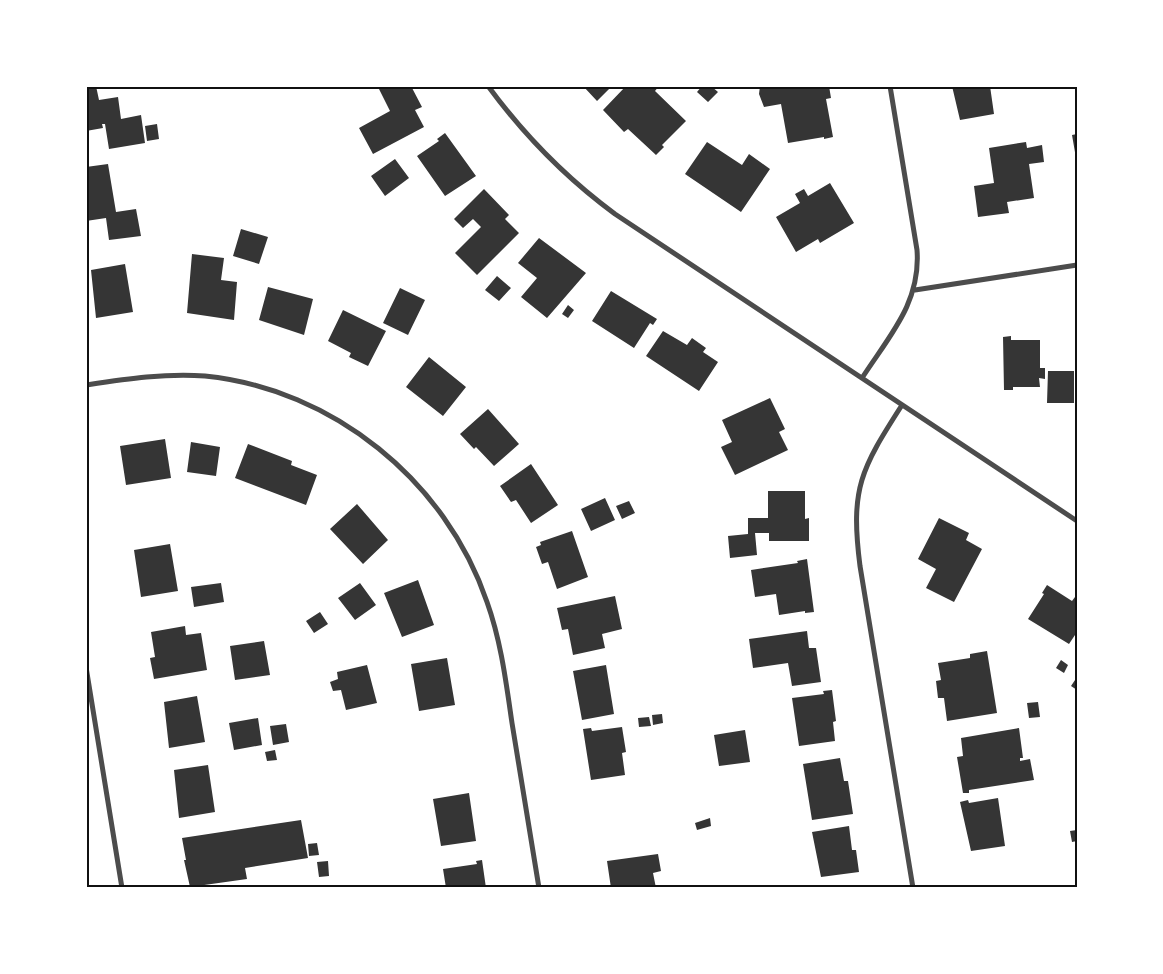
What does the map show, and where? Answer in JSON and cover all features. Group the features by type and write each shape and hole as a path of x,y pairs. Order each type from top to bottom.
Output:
{"street":[{"path":"488,86 542,152 599,202 1077,521"},
{"path":"862,378 908,305 915,290 917,276 916,250 890,86"},
{"path":"915,290 1077,265"},
{"path":"86,385 150,376 177,375 205,376 262,387 325,413 357,432 399,465 418,485 461,543 488,602 500,647 539,888"},
{"path":"902,405 865,466 858,493 856,521 860,566 913,888"},
{"path":"86,667 122,888"}],"building":[{"path":"86,86 96,86 99,100 118,97 121,119 141,115 145,143 109,149 105,124 102,124 103,128 86,131"},
{"path":"411,86 422,107 415,110 424,127 373,154 359,128 390,111 378,87"},
{"path":"583,86 612,86 597,101"},
{"path":"626,86 659,86 655,91 686,121 662,145 664,147 656,155 628,129 624,132 603,110"},
{"path":"702,86 711,86 718,92 708,102 697,92"},
{"path":"760,86 829,86 831,98 826,99 833,137 788,143 781,104 764,107 759,94"},
{"path":"952,86 990,86 994,114 960,120"},
{"path":"157,124 159,139 147,141 145,126"},
{"path":"445,133 476,176 445,196 417,156 439,141 437,139"},
{"path":"1077,134 1077,157 1076,158 1072,135"},
{"path":"707,142 742,165 749,154 770,169 741,212 685,174"},
{"path":"1026,142 1027,148 1042,145 1044,162 1029,164 1034,198 1007,202 1009,213 978,217 974,186 994,183 989,148"},
{"path":"395,159 409,178 385,196 371,176"},
{"path":"108,164 116,212 136,209 141,236 109,240 106,218 86,221 86,167"},
{"path":"830,183 854,223 820,243 818,239 796,252 776,217 800,203 795,194 804,189 808,196"},
{"path":"484,189 509,215 505,219 519,233 477,275 455,253 481,227 473,219 463,228 454,219"},
{"path":"241,229 268,237 259,264 233,256"},
{"path":"539,238 586,273 547,318 521,297 537,278 518,263"},
{"path":"192,254 224,258 221,280 237,282 234,320 187,313"},
{"path":"125,264 133,312 96,318 91,270"},
{"path":"497,276 511,288 499,301 485,290"},
{"path":"268,287 313,299 304,335 259,320"},
{"path":"400,288 425,300 408,335 383,323"},
{"path":"611,291 657,319 653,325 650,323 634,348 592,321"},
{"path":"568,305 574,310 568,318 562,314"},
{"path":"343,310 386,331 368,366 349,357 351,353 328,341"},
{"path":"663,331 687,345 692,338 706,348 703,352 718,362 699,391 646,356"},
{"path":"1011,336 1011,340 1040,340 1040,368 1045,368 1045,379 1039,378 1040,387 1013,387 1013,390 1004,390 1003,337"},
{"path":"429,357 466,387 443,416 406,387"},
{"path":"1048,371 1074,371 1074,403 1047,403"},
{"path":"770,398 785,429 779,432 788,450 735,475 721,447 732,442 722,420"},
{"path":"488,409 519,444 494,466 460,434"},
{"path":"165,439 171,478 126,485 120,446"},
{"path":"191,442 220,447 216,476 187,472"},
{"path":"248,444 292,461 291,465 317,475 306,505 235,478"},
{"path":"531,464 558,505 531,523 516,500 511,502 500,486"},
{"path":"768,491 805,491 805,519 809,518 809,541 769,541 769,533 755,533 757,555 730,558 728,536 748,534 748,518 768,518"},
{"path":"605,498 615,520 591,531 581,509"},
{"path":"629,501 635,513 622,519 616,506"},
{"path":"357,504 388,540 363,564 330,529"},
{"path":"939,518 969,533 966,540 982,549 954,602 926,588 936,569 918,559"},
{"path":"572,531 588,577 557,589 548,562 542,564 536,547 541,545 540,542"},
{"path":"170,544 178,591 141,597 134,550"},
{"path":"807,559 814,612 805,613 805,611 779,615 776,594 755,597 751,570 798,563 797,561"},
{"path":"418,580 434,625 402,637 384,593"},
{"path":"221,583 224,602 194,607 191,587"},
{"path":"360,583 376,605 355,620 338,598"},
{"path":"1047,585 1072,601 1075,597 1077,599 1077,632 1069,644 1028,619 1044,594 1042,593"},
{"path":"615,596 622,629 602,634 605,648 573,655 568,629 562,630 557,608"},
{"path":"320,612 328,624 314,633 306,621"},
{"path":"185,626 186,635 201,633 207,670 154,679 150,658 155,657 151,632"},
{"path":"807,631 809,648 816,648 821,682 792,686 788,663 753,668 749,639"},
{"path":"264,641 270,675 235,680 230,646"},
{"path":"987,651 997,713 947,721 944,698 938,698 936,681 941,680 938,663 970,658 970,654"},
{"path":"447,658 455,705 419,711 411,664"},
{"path":"1061,660 1068,665 1064,673 1056,668"},
{"path":"367,665 377,703 346,710 341,690 333,691 330,682 338,679 337,672"},
{"path":"606,665 614,714 582,720 573,671"},
{"path":"1077,677 1077,690 1071,686"},
{"path":"832,690 836,721 833,722 835,741 799,746 792,698 824,694 823,691"},
{"path":"197,696 205,742 169,748 164,702"},
{"path":"1038,702 1040,717 1029,718 1027,703"},
{"path":"662,714 663,723 653,725 652,715"},
{"path":"649,717 651,726 639,727 638,718"},
{"path":"258,718 262,745 234,750 229,723"},
{"path":"286,724 289,742 273,745 270,726"},
{"path":"622,727 626,752 622,753 625,775 591,780 583,729 591,728 592,731"},
{"path":"1019,728 1023,758 1020,758 1020,761 1030,759 1034,780 969,790 969,793 963,793 957,757 963,756 961,738"},
{"path":"745,730 750,762 719,766 714,735"},
{"path":"275,750 277,760 267,761 265,752"},
{"path":"840,758 844,781 848,781 853,814 812,820 803,764"},
{"path":"208,765 215,812 179,818 174,770"},
{"path":"469,793 476,841 441,846 433,799"},
{"path":"998,798 1005,846 971,851 960,802 968,800 969,803"},
{"path":"710,818 711,826 697,830 695,823"},
{"path":"301,820 308,858 245,868 247,879 190,887 184,860 186,860 182,838"},
{"path":"849,826 852,850 856,850 859,872 821,877 812,832"},
{"path":"1077,830 1077,841 1072,842 1070,831"},
{"path":"317,843 319,855 309,856 308,844"},
{"path":"658,854 661,871 653,873 656,888 611,888 607,861"},
{"path":"482,860 486,888 446,888 443,869 477,864 476,861"},
{"path":"328,861 329,876 319,877 317,862"}]}
